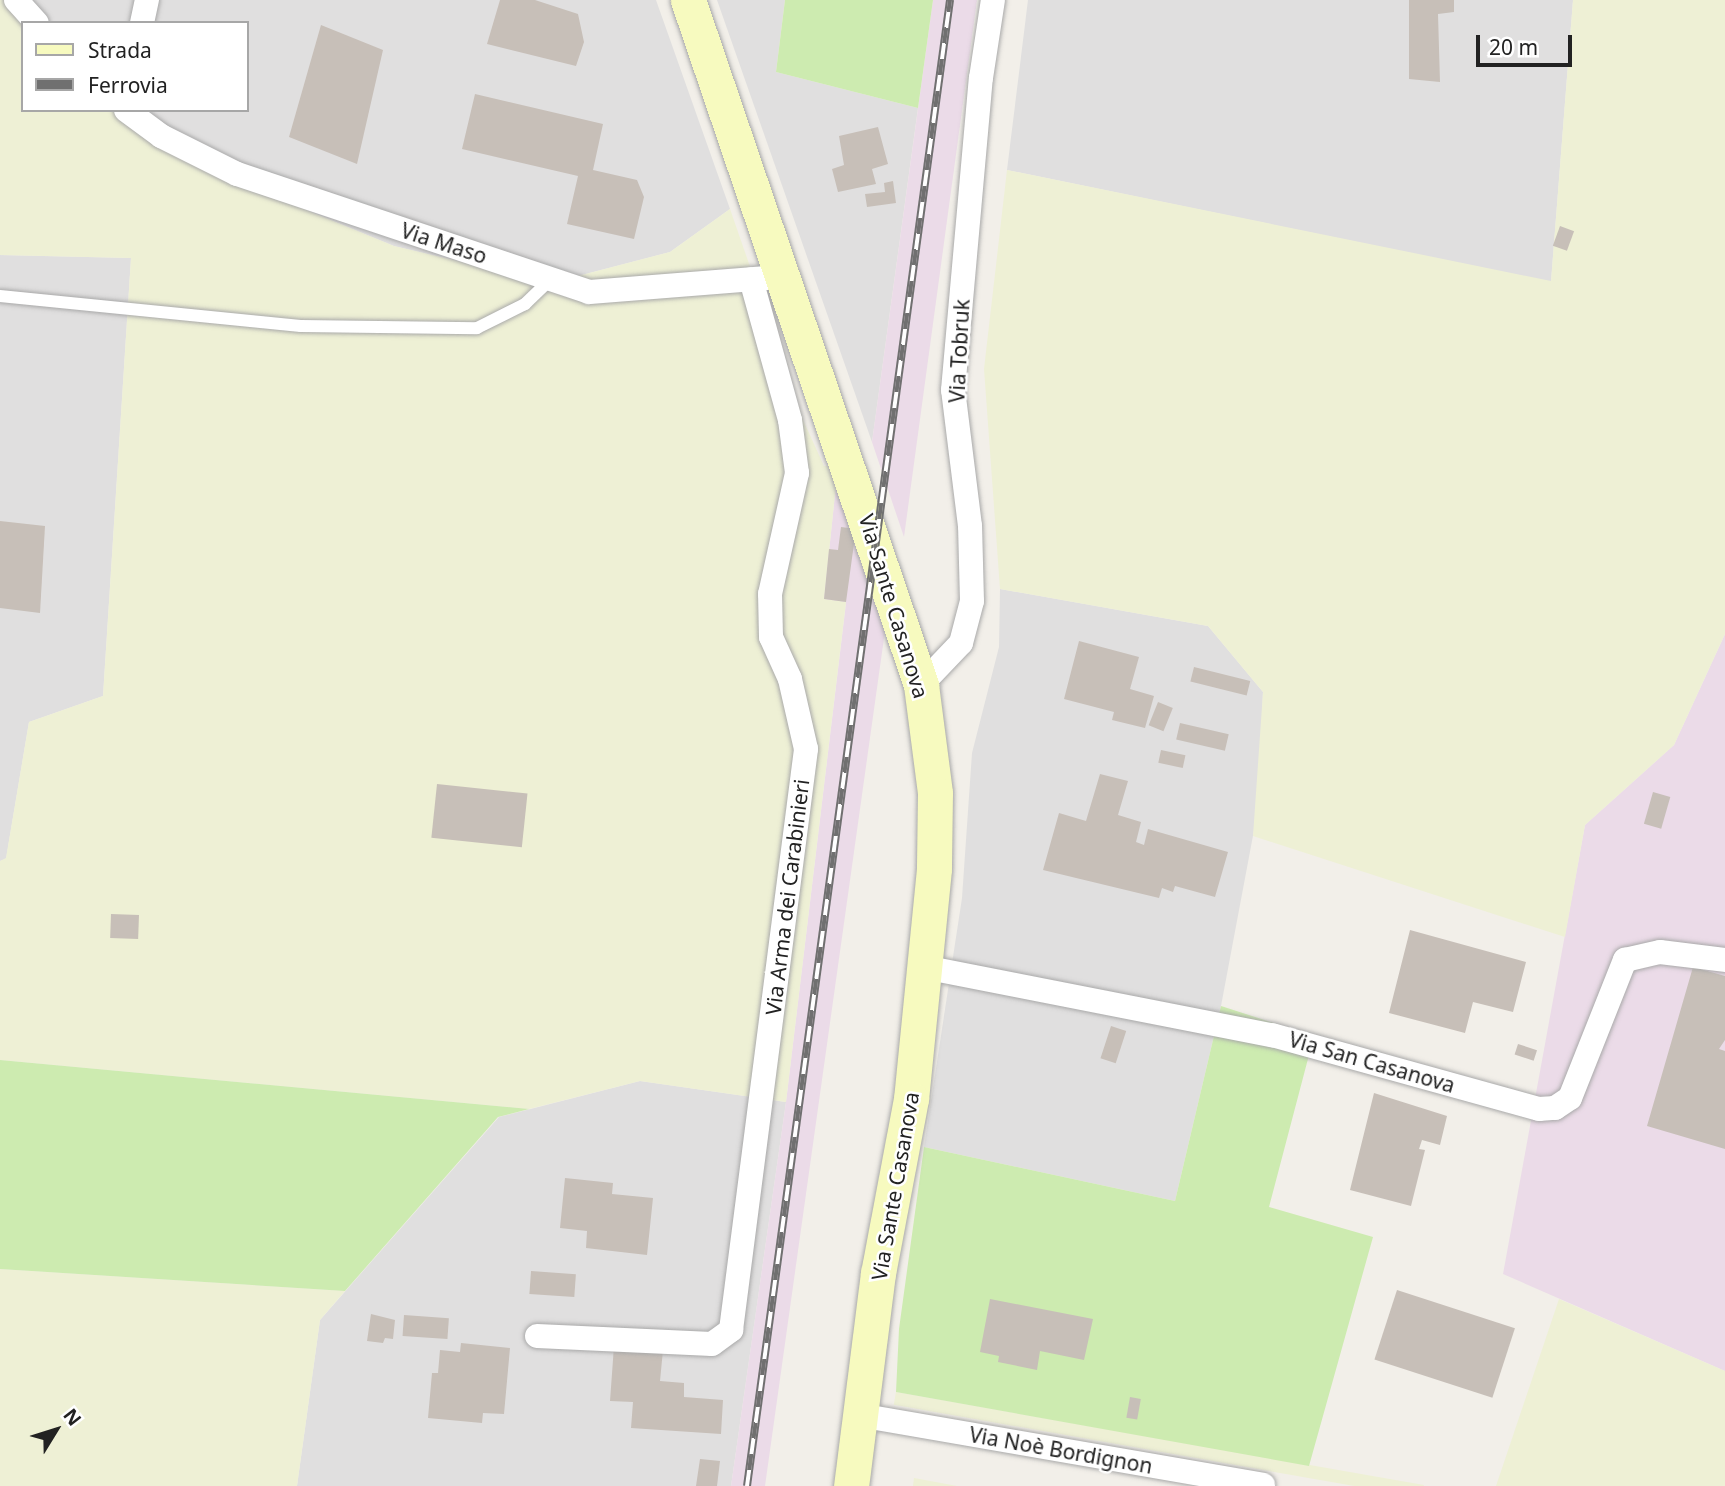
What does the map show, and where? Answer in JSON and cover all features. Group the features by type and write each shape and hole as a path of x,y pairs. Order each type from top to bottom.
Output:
{"main road":[{"name":"Via Sante Casanova","path":"688,0 767,278 920,685 935,793 934,869 911,1099 878,1273 851,1486"}],"street":[{"path":"16,0 35,21"},
{"path":"142,21 147,0"},
{"name":"Via Tobruk","path":"920,685 961,643 972,601 970,526 954,390 981,78 993,0"},
{"name":"Via Maso","path":"129,112 161,136 237,174 589,292 767,278"},
{"name":"Via Arma dei Carabinieri","path":"537,1336 712,1344 731,1330 806,749 790,679 771,637 770,594 797,473 767,278"},
{"name":"Via San Casanova","path":"924,967 1272,1035 1539,1109 1555,1108 1570,1098 1625,960 1660,952 1725,960"},
{"name":"Via Noè Bordignon","path":"859,1415 1263,1485"}],"lane":[{"path":"0,296 301,327 477,328 525,304 551,279"}],"shaded area":[{"path":"8,0 656,0 730,209 670,252 551,283 394,246 194,164 126,112 248,112 248,21 26,21"},
{"path":"717,0 785,0 776,72 918,108 872,442"},
{"path":"933,0 977,0 904,537 872,442"},
{"path":"1028,0 1573,0 1551,282 1007,170"},
{"path":"0,255 131,258 103,696 29,722 6,859 0,861"},
{"path":"838,466 885,631 765,1486 731,1486 786,1102 846,603 824,599"},
{"path":"1000,589 1208,626 1263,692 1258,809 1221,1006 1175,1201 924,1147 962,898 972,753 999,647"},
{"path":"1725,634 1725,1371 1503,1274 1585,825 1674,745"},
{"path":"640,1081 786,1102 731,1486 297,1486 320,1320 499,1117"}],"green space":[{"path":"0,0 8,0 22,21 21,112 126,112 194,164 394,246 551,283 670,252 730,209 804,422 824,466 838,466 824,599 846,602 786,1102 640,1081 529,1109 0,1060 0,861 6,858 29,722 103,696 131,258 0,255"},
{"path":"785,0 933,0 918,108 776,72"},
{"path":"1573,0 1725,0 1725,634 1674,745 1585,825 1565,937 1253,836 1263,692 1208,626 1000,589 984,369 1007,170 1551,281"},
{"path":"1221,1006 1314,1036 1269,1207 1373,1237 1309,1466 896,1392 899,1329 924,1147 1175,1201"},
{"path":"0,1060 529,1109 498,1117 345,1291 0,1269"},
{"path":"0,1269 345,1291 320,1320 297,1486 0,1486"},
{"path":"1559,1299 1725,1371 1725,1486 1496,1486"},
{"path":"896,1392 1424,1485 1354,1486 894,1405"},
{"path":"914,1478 957,1486 913,1486"}],"building":[{"path":"500,0 535,0 578,14 584,42 576,66 487,44"},
{"path":"1409,0 1454,0 1454,12 1438,14 1440,82 1409,79"},
{"path":"321,25 383,50 357,164 289,137"},
{"path":"475,94 603,124 593,170 637,180 644,197 634,239 567,224 578,176 462,149"},
{"path":"878,127 888,164 872,169 876,184 838,192 832,169 844,165 839,136"},
{"path":"893,181 896,203 867,207 865,194 885,192 884,183"},
{"path":"1560,226 1574,231 1567,251 1553,246"},
{"path":"0,521 45,526 40,613 0,608"},
{"path":"841,527 856,529 846,602 824,599 829,549 838,550"},
{"path":"1079,641 1139,657 1130,689 1154,696 1145,728 1112,720 1114,712 1064,699"},
{"path":"1194,667 1250,681 1247,696 1190,682"},
{"path":"1158,702 1173,708 1163,731 1149,725"},
{"path":"1180,723 1229,734 1225,751 1176,740"},
{"path":"1161,750 1185,755 1183,768 1158,763"},
{"path":"1100,774 1128,781 1118,815 1141,822 1136,842 1144,845 1148,829 1228,852 1215,897 1175,886 1173,892 1162,888 1159,898 1043,870 1059,813 1086,821"},
{"path":"437,784 528,794 522,847 431,838"},
{"path":"1653,792 1670,797 1661,829 1644,824"},
{"path":"111,914 139,915 138,939 110,938"},
{"path":"1410,930 1526,962 1513,1012 1473,1002 1465,1033 1389,1013"},
{"path":"1693,967 1725,976 1725,1040 1719,1049 1725,1051 1725,1149 1647,1126"},
{"path":"1111,1026 1126,1031 1116,1063 1100,1058"},
{"path":"1518,1044 1537,1050 1534,1061 1515,1054"},
{"path":"1374,1093 1447,1116 1440,1145 1422,1140 1419,1149 1425,1150 1411,1206 1350,1190"},
{"path":"565,1178 613,1183 612,1194 653,1198 647,1255 586,1248 587,1231 560,1228"},
{"path":"531,1271 576,1274 574,1297 529,1294"},
{"path":"1397,1290 1515,1328 1492,1398 1374,1359"},
{"path":"990,1299 1093,1319 1084,1360 1040,1351 1037,1370 998,1362 999,1356 980,1352"},
{"path":"371,1314 395,1320 393,1339 385,1338 383,1343 367,1341"},
{"path":"404,1315 449,1318 447,1339 403,1336"},
{"path":"461,1343 510,1348 504,1414 483,1413 482,1423 428,1418 432,1373 438,1373 440,1350 460,1352"},
{"path":"614,1346 663,1350 660,1381 684,1383 684,1397 723,1400 721,1434 631,1428 633,1402 610,1401"},
{"path":"1130,1397 1141,1399 1137,1420 1126,1418"},
{"path":"700,1459 720,1461 717,1486 696,1486"}],"railway":[{"path":"747,1486 950,0"}]}
